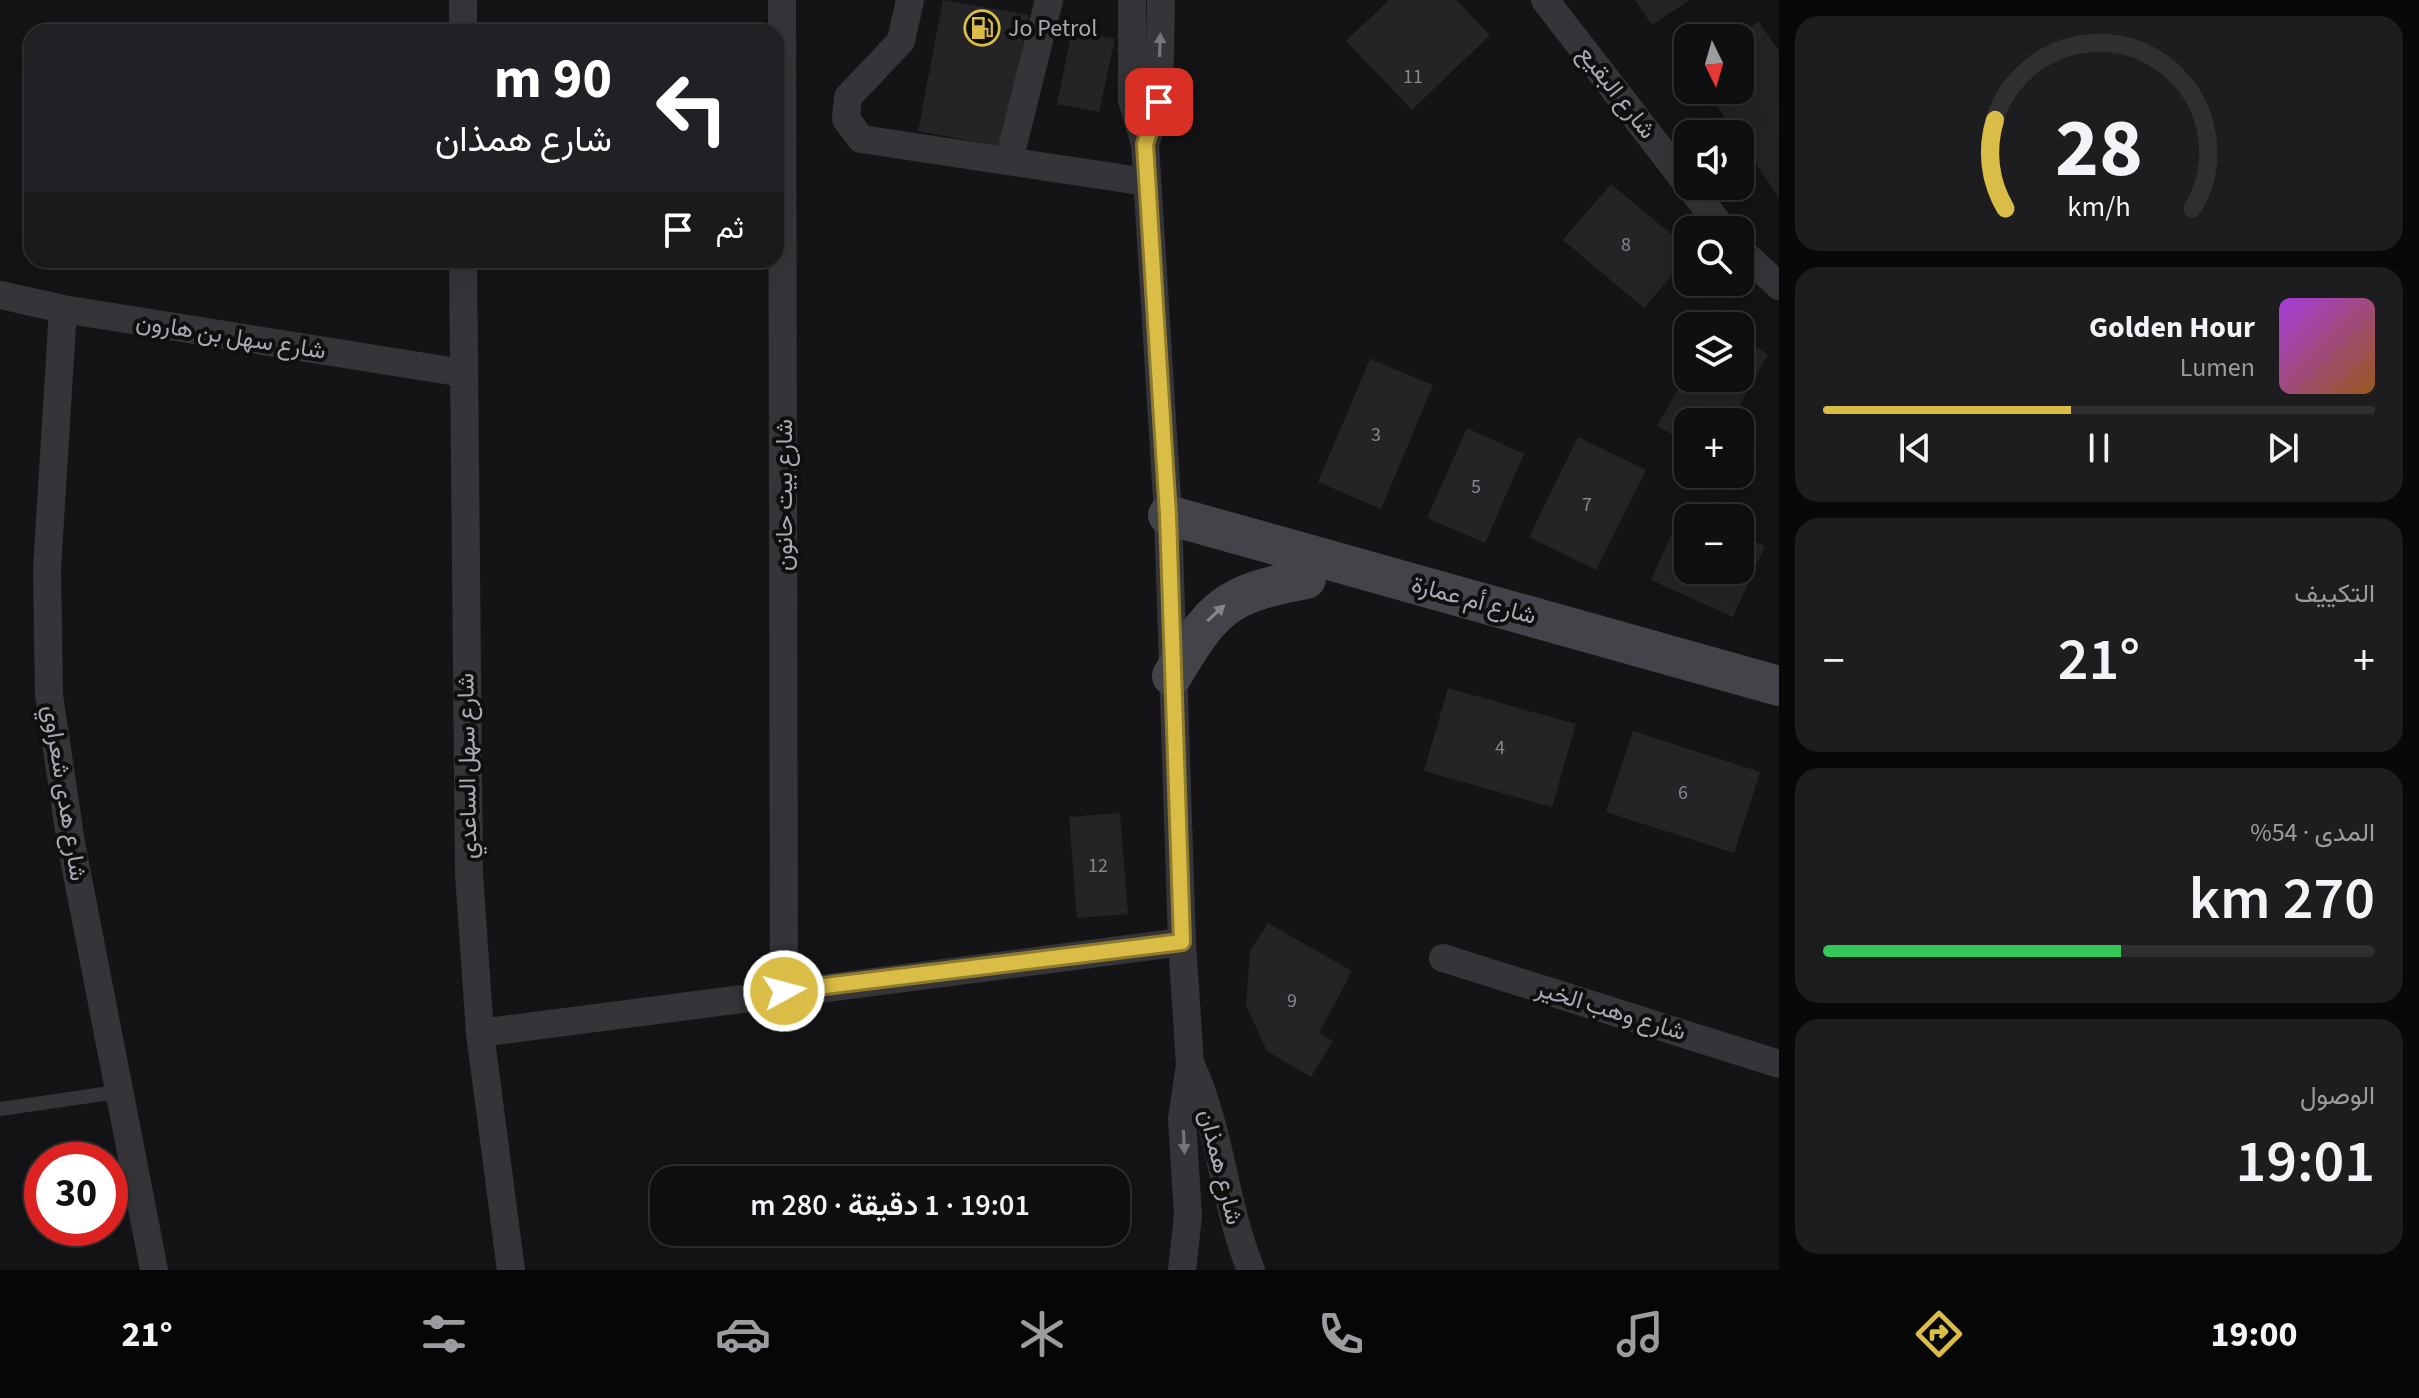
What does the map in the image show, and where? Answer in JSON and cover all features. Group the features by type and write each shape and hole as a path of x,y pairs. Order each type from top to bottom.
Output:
{"street":[{"path":"463,0 463,24"},
{"name":"شارع بيت حانون","path":"782,0 782,24"},
{"path":"910,0 901,41 848,97 846,119 861,139 1147,182"},
{"path":"1009,161 1049,0"},
{"name":"شارع همذان","path":"1132,0 1132,100 1145,144 1169,529 1182,942 1190,1065 1182,1119 1188,1216 1182,1270"},
{"name":"شارع همذان","path":"1145,144 1159,102 1161,0"},
{"name":"شارع البقيع","path":"1545,0 1674,167"},
{"name":"شارع البقيع","path":"1700,200 1713,216"},
{"path":"1754,263 1779,286"},
{"name":"شارع سهل الساعدي","path":"463,268 468,844 480,1033 511,1270"},
{"name":"شارع بيت حانون","path":"783,268 784,991"},
{"name":"شارع سهل بن هارون","path":"0,295 63,309 463,373"},
{"name":"شارع هدى شعراوي","path":"63,309 47,569 49,695 71,843 154,1270"},
{"name":"شارع أم عمارة","path":"1169,529 1306,579 1545,644 1779,715"},
{"name":"شارع أم عمارة","path":"1169,529 1779,686"},
{"path":"1172,676 1198,632 1224,604 1256,591 1306,579"},
{"path":"480,1033 784,991 1182,942"},
{"name":"شارع وهب الخير","path":"1443,958 1779,1064"},
{"name":"شارع همذان","path":"1190,1065 1201,1091 1235,1223 1251,1270"}],"lane":[{"path":"0,1109 117,1092"}],"building":[{"path":"943,0 1029,15 1003,147 918,131"},
{"path":"1389,0 1456,0 1490,35 1412,110 1346,41"},
{"path":"1635,0 1690,0 1652,25"},
{"path":"1759,22 1779,51 1779,198 1754,161 1754,120 1726,120 1716,104 1754,104 1754,25"},
{"path":"1072,30 1115,39 1099,112 1057,104"},
{"path":"1611,184 1674,236 1674,273 1644,308 1563,240"},
{"path":"1754,346 1768,354 1754,379"},
{"path":"1370,359 1433,385 1381,509 1318,482"},
{"path":"1676,392 1747,392 1738,408 1674,408 1674,435 1657,426"},
{"path":"1467,428 1524,454 1485,543 1427,518"},
{"path":"1578,437 1646,470 1596,570 1529,537"},
{"path":"1674,529 1674,584 1748,584 1733,617 1651,580"},
{"path":"1754,541 1765,546 1754,570"},
{"path":"1448,688 1576,724 1552,807 1424,771"},
{"path":"1633,731 1760,772 1734,853 1606,812"},
{"path":"1120,813 1128,914 1077,918 1069,817"},
{"path":"1268,923 1352,971 1319,1033 1333,1041 1311,1077 1267,1051 1246,1005 1250,951"}],"place":[{"name":"Jo Petrol","path":"982,28"}],"route":[{"path":"784,991 1182,942 1168,515 1145,144 1159,102"}]}
